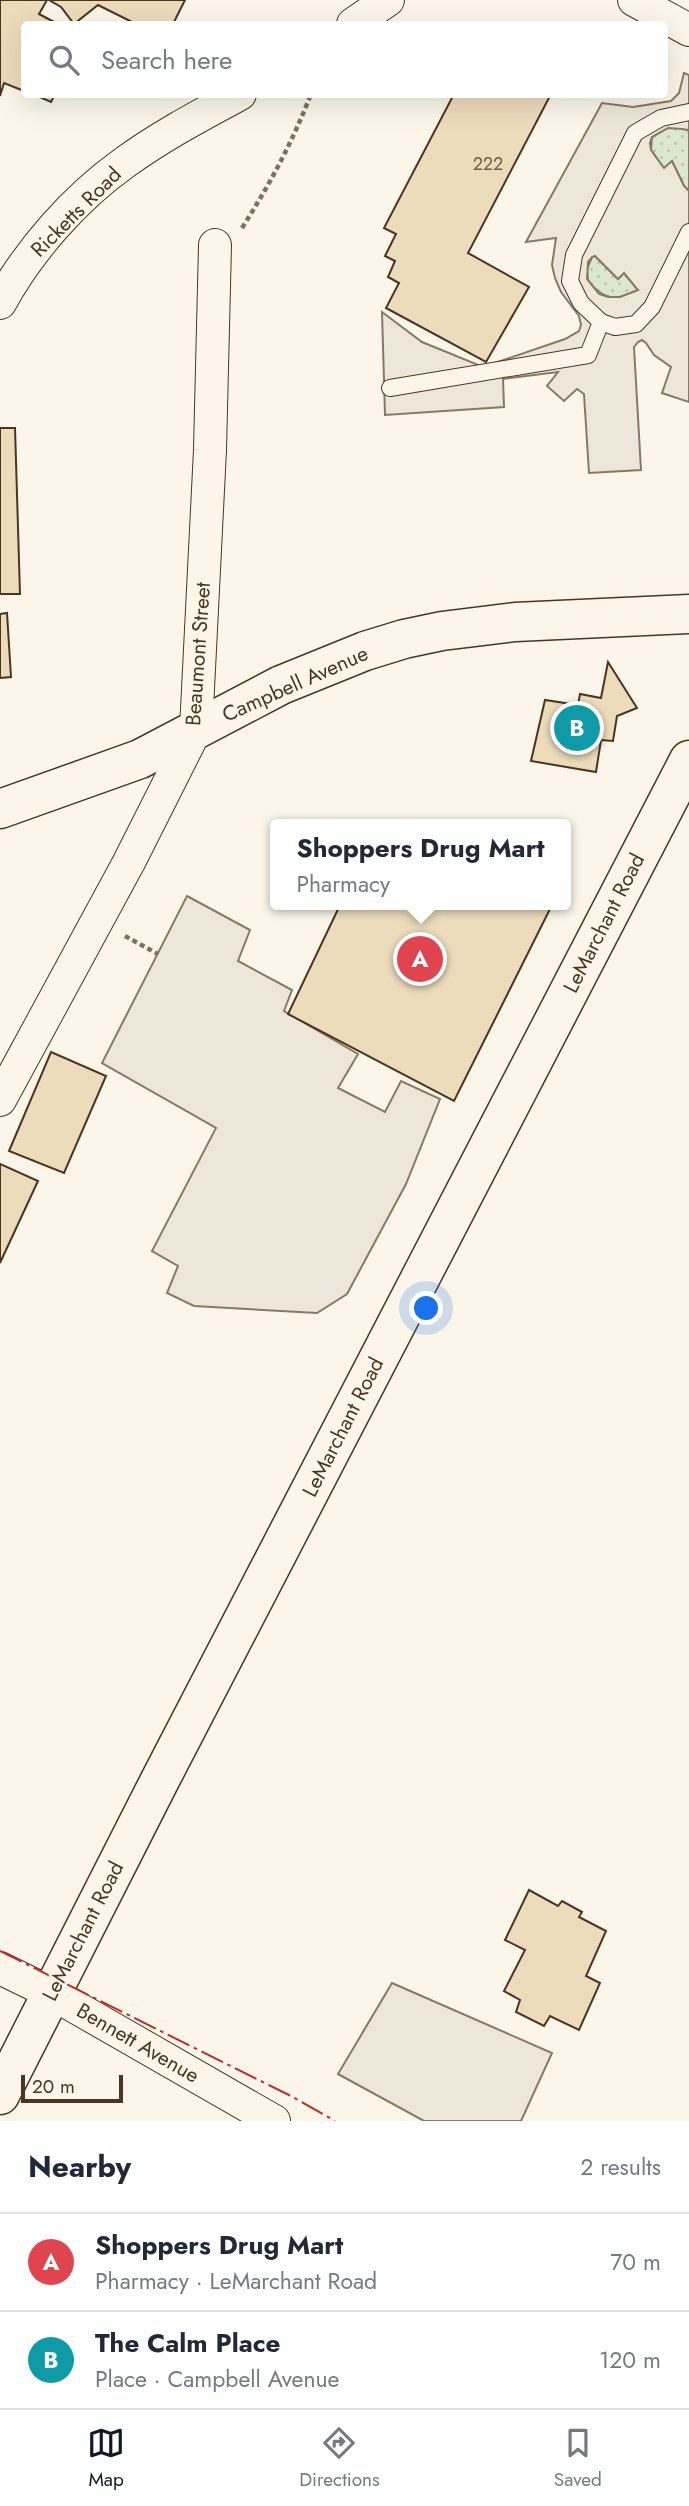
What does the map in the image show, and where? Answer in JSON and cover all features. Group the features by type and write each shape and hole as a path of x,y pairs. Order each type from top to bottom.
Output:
{"main road":[{"name":"Campbell Avenue","path":"0,809 140,759 303,676 365,651 404,639 442,631 515,622 689,614"},
{"name":"LeMarchant Road","path":"0,2095 689,760"}],"street":[{"path":"357,21 388,0"},
{"path":"634,0 689,30"},
{"name":"Ricketts Road","path":"0,303 15,276 56,226 123,164 187,123 233,98"},
{"name":"Beaumont Street","path":"0,1100 129,862 196,729 210,450 215,245"},
{"name":"Bennett Avenue","path":"0,1968 51,1993 274,2121"}],"lane":[{"path":"689,112 661,118 635,133 574,255 570,281 581,303 601,321 615,327 636,324 652,307 689,232"},
{"path":"390,388 588,355 601,321"}],"path":[{"path":"215,245 239,233 294,138 309,98"}],"green space":[{"path":"668,128 689,130 689,191 672,161 664,169 651,150 652,137"},
{"path":"595,256 618,279 624,273 638,290 617,297 599,292 588,280 587,269"}],"shaded area":[{"path":"684,73 689,75 689,133 688,130 668,128 652,137 650,143 651,150 664,168 672,161 689,191 689,402 662,393 671,367 654,355 646,343 642,340 638,342 634,347 641,470 589,473 584,394 577,389 564,401 547,386 558,372 503,379 504,407 385,415 382,312 422,342 483,367 565,339 579,331 579,316 561,292 555,278 552,265 556,238 526,242 602,103 633,107 671,101 679,93","holes":["595,256 618,279 624,273 638,290 620,297 599,294 587,279 588,262"]},
{"path":"187,896 250,930 238,961 292,990 284,1011 358,1054 338,1088 385,1112 401,1081 440,1099 406,1184 347,1294 317,1313 194,1306 167,1293 178,1266 152,1251 216,1128 102,1063"},
{"path":"392,1983 552,2053 521,2121 424,2121 338,2074"}],"building":[{"path":"0,0 47,0 39,14 52,21 21,21 21,90 4,83 0,96"},
{"path":"49,0 185,0 174,21 130,21 98,5 78,21 72,21 61,7"},
{"path":"452,98 549,98 468,253 529,287 486,362 386,308 399,283 388,277 395,261 385,256 396,234 384,228"},
{"path":"0,428 15,428 20,594 0,594"},
{"path":"7,613 11,677 0,678 0,614"},
{"path":"608,662 637,708 617,716 613,741 601,740 596,772 531,761 545,700 578,705 580,694 601,698"},
{"path":"338,910 550,910 454,1101 288,1014"},
{"path":"51,1052 106,1076 64,1173 9,1151"},
{"path":"0,1164 38,1181 0,1263"},
{"path":"529,1890 558,1906 562,1901 582,1912 579,1917 606,1931 586,1976 600,1983 579,2030 550,2016 544,2026 516,2012 520,2000 504,1991 525,1950 505,1940"}],"power":[{"path":"0,1951 291,2096 335,2121"}],"place":[{"name":"The Calm Place","path":"577,728"},
{"name":"Shoppers Drug Mart","path":"420,959"}]}
